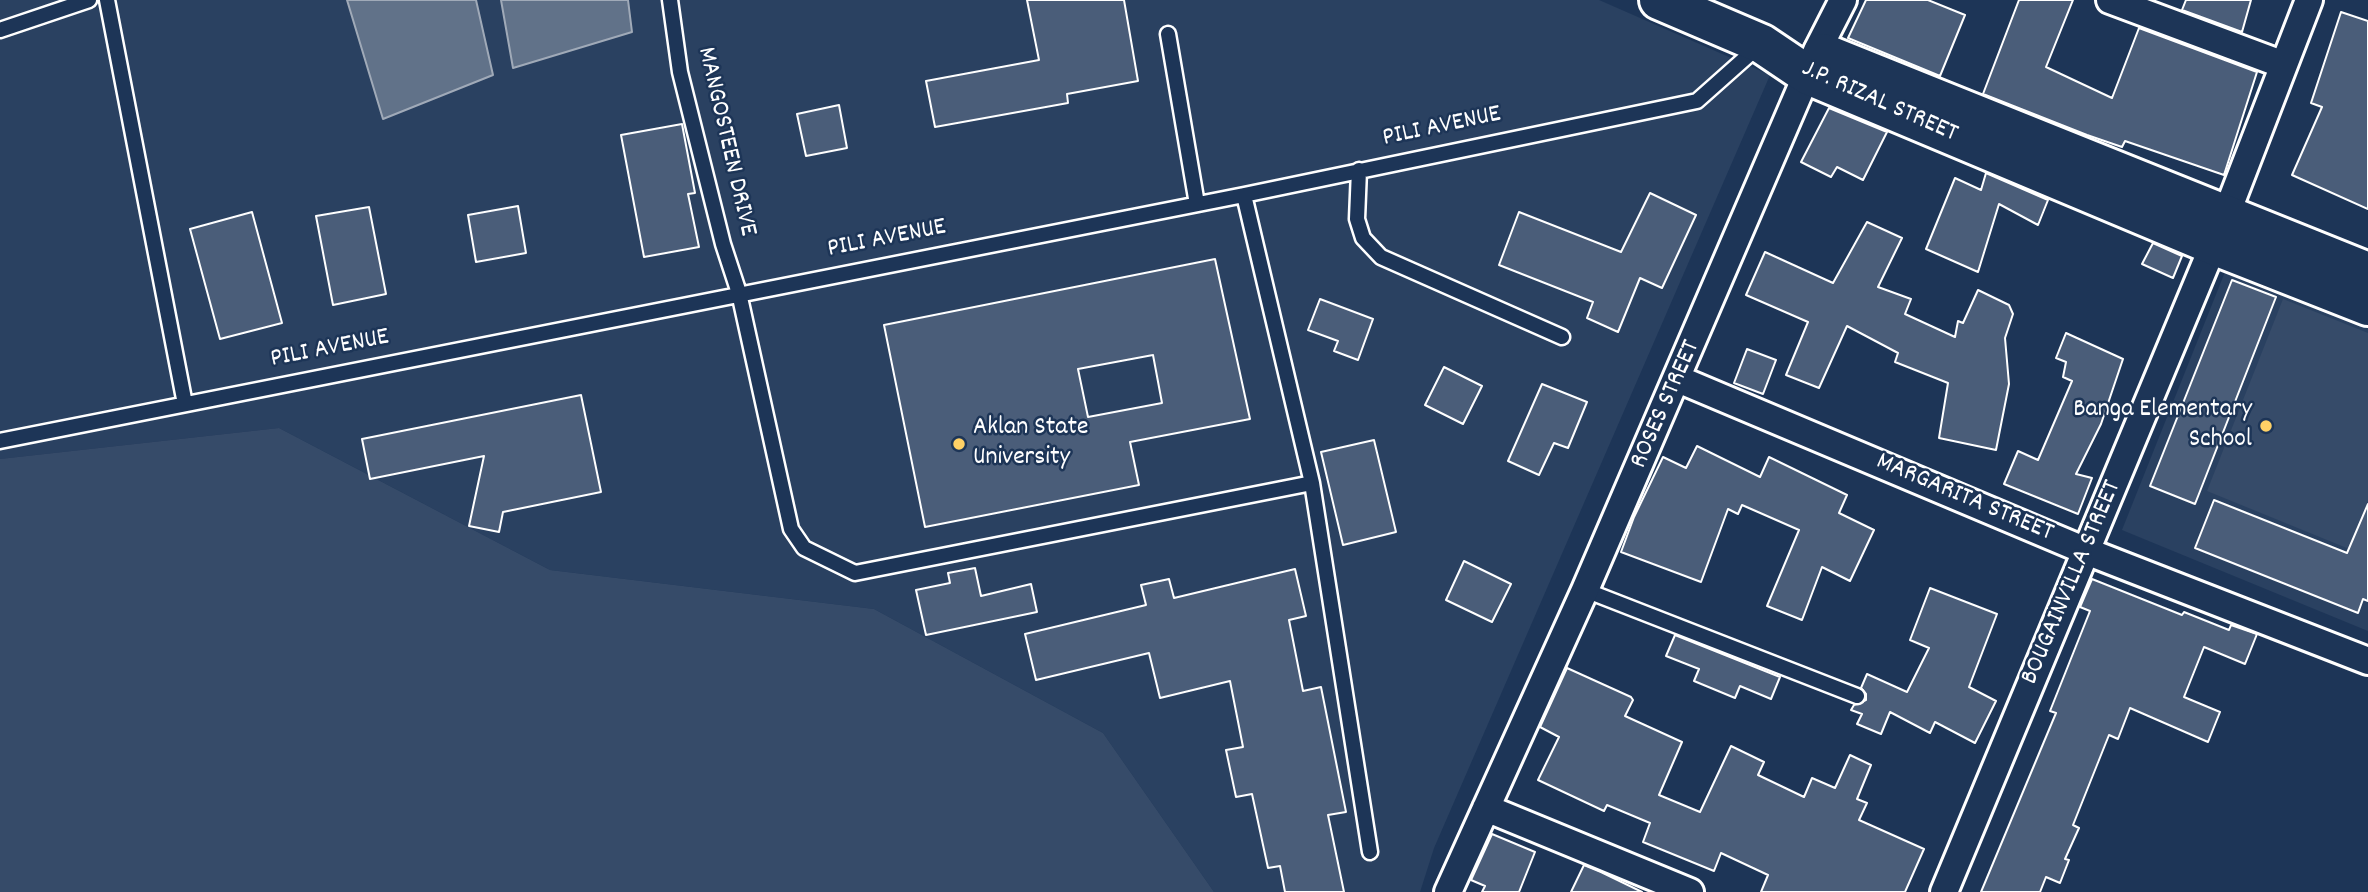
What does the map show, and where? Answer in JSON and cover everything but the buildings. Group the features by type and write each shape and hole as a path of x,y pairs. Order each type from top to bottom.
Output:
{"main road":[{"name":"J.P. RIZAL STREET","path":"1659,0 2219,230 2368,306"},
{"name":"J.P. RIZAL STREET","path":"2219,230 2368,272"}],"street":[{"name":"ROSES STREET","path":"1448,892 1586,590 1812,63 1843,0"},
{"path":"2109,0 2284,65"},
{"name":"BOUGAINVILLA STREET","path":"1944,892 2219,230 2309,0"},
{"name":"MARGARITA STREET","path":"1678,379 2086,551 2368,661"},
{"path":"1486,808 1690,892"}],"lane":[{"path":"0,30 89,0"},
{"path":"107,0 185,404"},
{"name":"MANGOSTEEN DRIVE","path":"670,0 680,72 723,244 739,293 791,528 804,548 855,573 1312,483"},
{"path":"1168,34 1197,204"},
{"name":"PILI AVENUE","path":"0,441 1244,195 1697,101 1762,44"},
{"path":"1359,170 1357,219 1363,238 1381,257 1562,337"},
{"path":"1244,195 1312,483 1370,852"},
{"path":"1586,590 1857,696"}],"shaded area":[{"name":"Aklan State University","path":"0,0 1599,0 1770,75 1434,848 1420,892 1214,892 1103,733 874,609 550,570 279,428 0,459"},
{"path":"347,0 476,0 493,75 383,119"},
{"path":"501,0 628,0 632,32 513,68"},
{"name":"Banga Elementary School","path":"2227,267 2368,322 2368,631 2122,530"},
{"path":"2283,299 2368,333 2368,530 2359,553 2207,491"},
{"path":"279,428 550,570 874,609 1103,733 1214,892 0,892 0,459"}],"place":[{"name":"Banga Elementary School","path":"2266,426"},
{"name":"Aklan State University","path":"959,444"}]}
